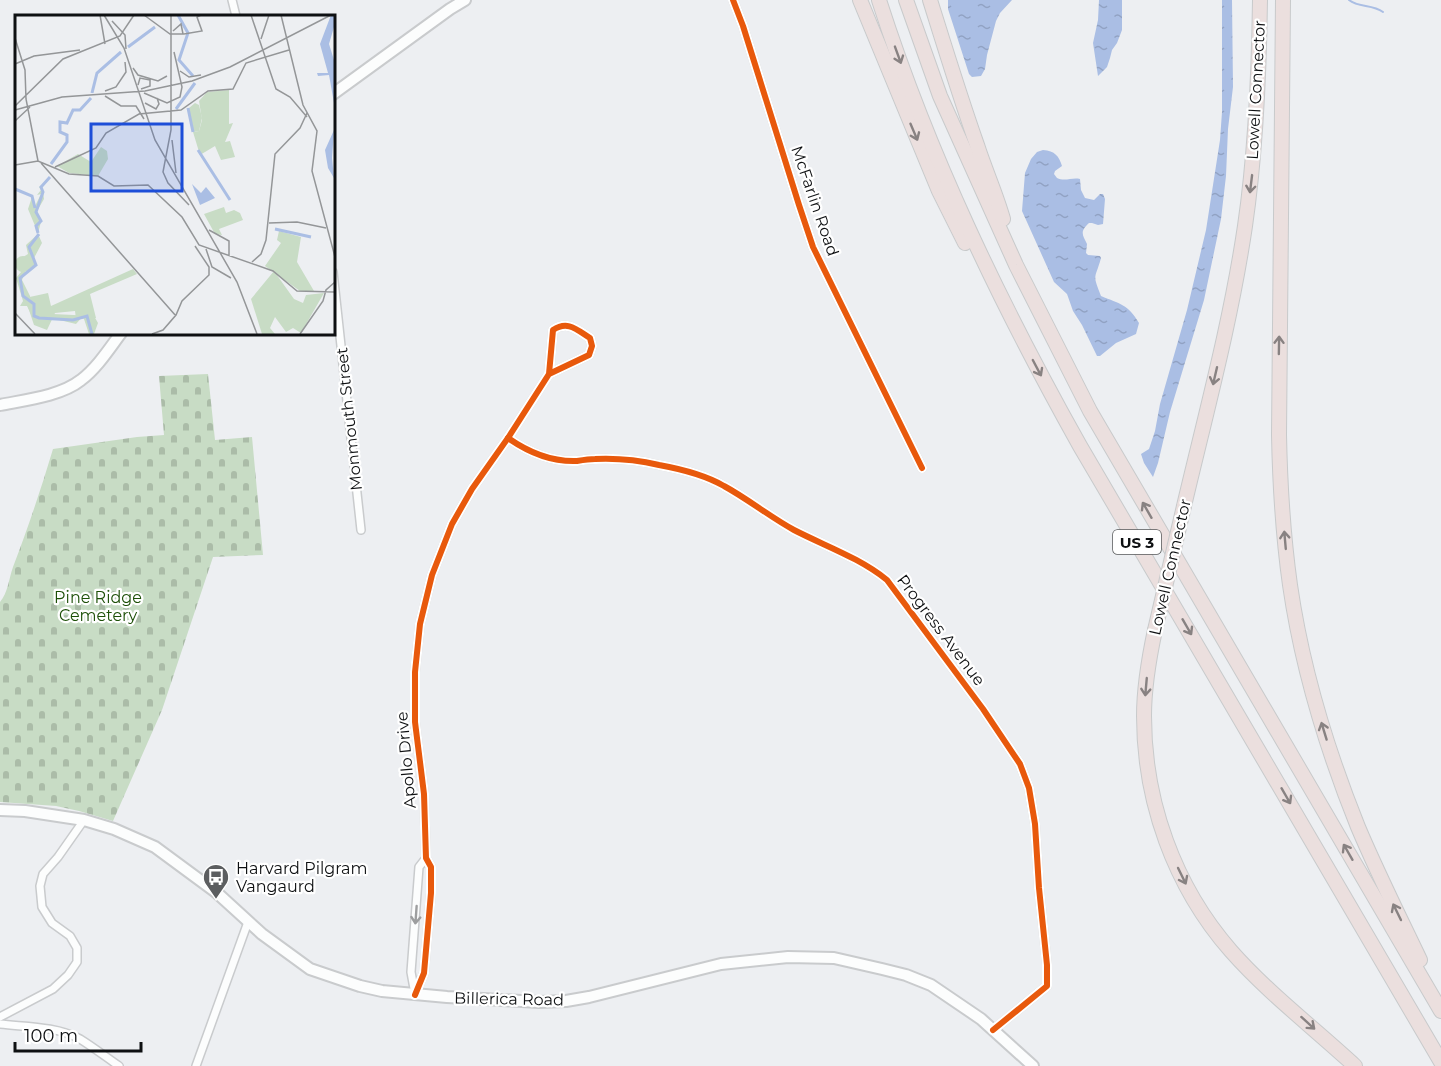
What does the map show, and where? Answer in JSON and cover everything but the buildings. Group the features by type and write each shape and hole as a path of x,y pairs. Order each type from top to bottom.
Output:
{"highway":[{"path":"860,0 939,191 981,273 1022,339"},
{"name":"US 3","path":"879,0 904,74 938,158 976,247 1022,339 1080,446 1441,1062"},
{"name":"US 3","path":"906,0 940,96 1016,265 1090,411 1441,1011"},
{"path":"930,0 986,174 996,196 1016,265"},
{"name":"Lowell Connector","path":"1260,0 1256,127 1246,219 1230,312 1155,630 1144,702 1146,757 1159,818 1177,866 1201,911 1230,950 1355,1066"},
{"path":"1282,0 1279,435 1282,506 1291,587 1311,686 1346,794 1382,881 1441,1002"}],"main road":[{"path":"334,93 465,0"},
{"path":"0,405 63,390 81,381 94,369 121,334"},
{"name":"Billerica Road","path":"0,810 25,811 84,820 114,829 155,847 216,892 276,946 310,969 360,986 415,995 539,1002 566,1001 721,964 788,957 834,958 906,975 931,985 981,1019 1033,1066"}],"street":[{"path":"232,0 236,15"},
{"name":"McFarlin Road","path":"733,0 772,115 813,248 922,468"},
{"name":"Monmouth Street","path":"334,281 361,530"},
{"name":"Apollo Drive","path":"415,995 424,973 430,911 431,867 426,858 424,794 415,722 415,672 420,624 432,575 452,524 472,489 549,374 553,330 560,325 568,325 590,338 592,346 590,355 549,374"},
{"name":"Progress Avenue","path":"508,438 527,450 550,458 576,461 595,459 638,461 702,476 722,485 791,528 870,567 887,580 1011,750 1020,764 1029,788 1035,824 1047,986 993,1030"},
{"path":"0,1017 53,989 68,975 77,962 77,948 70,936 52,923 42,907 40,886 43,874 84,820"},
{"name":"Apollo Drive","path":"415,995 411,972 419,867 426,858"},
{"path":"196,1066 248,922"},
{"path":"0,1024 52,1029 79,1038 119,1066"}],"green space":[{"name":"Pine Ridge Cemetery","path":"208,374 215,440 252,437 263,555 213,557 162,710 113,821 56,806 0,802 0,602 7,590 53,449 164,435 159,376"}],"water":[{"path":"948,0 1012,0 996,21 985,69 981,76 972,77 969,74 948,9"},
{"path":"1099,0 1122,0 1122,30 1107,67 1098,76 1093,43"},
{"path":"1222,0 1232,0 1233,87 1221,219 1204,300 1153,477 1141,454 1149,449 1155,431 1160,404 1187,310 1206,230 1220,140"},
{"path":"1043,150 1053,153 1059,159 1062,166 1055,171 1057,178 1080,179 1081,190 1085,198 1094,200 1103,194 1105,199 1103,224 1089,223 1083,231 1087,244 1086,253 1101,258 1095,277 1101,296 1127,308 1139,323 1136,334 1116,343 1100,356 1097,356 1073,311 1067,294 1054,282 1022,211 1025,173 1031,159 1037,152"}],"waterway":[{"path":"1349,0 1383,12"}],"cycle path":[{"path":"733,0 813,247 922,468"},
{"path":"415,995 424,973 431,893 431,867 426,858 424,794 415,722 415,672 420,624 432,575 452,524 472,489 549,374 589,355 592,346 590,338 568,326 553,330 549,374"},
{"path":"508,438 532,452 558,460 635,461 676,468 701,476 717,482 794,530 865,565 887,580 983,709 1020,764 1029,788 1035,824 1047,986 993,1030"}],"place":[{"name":"Harvard Pilgram Vangaurd","path":"216,900"}]}
